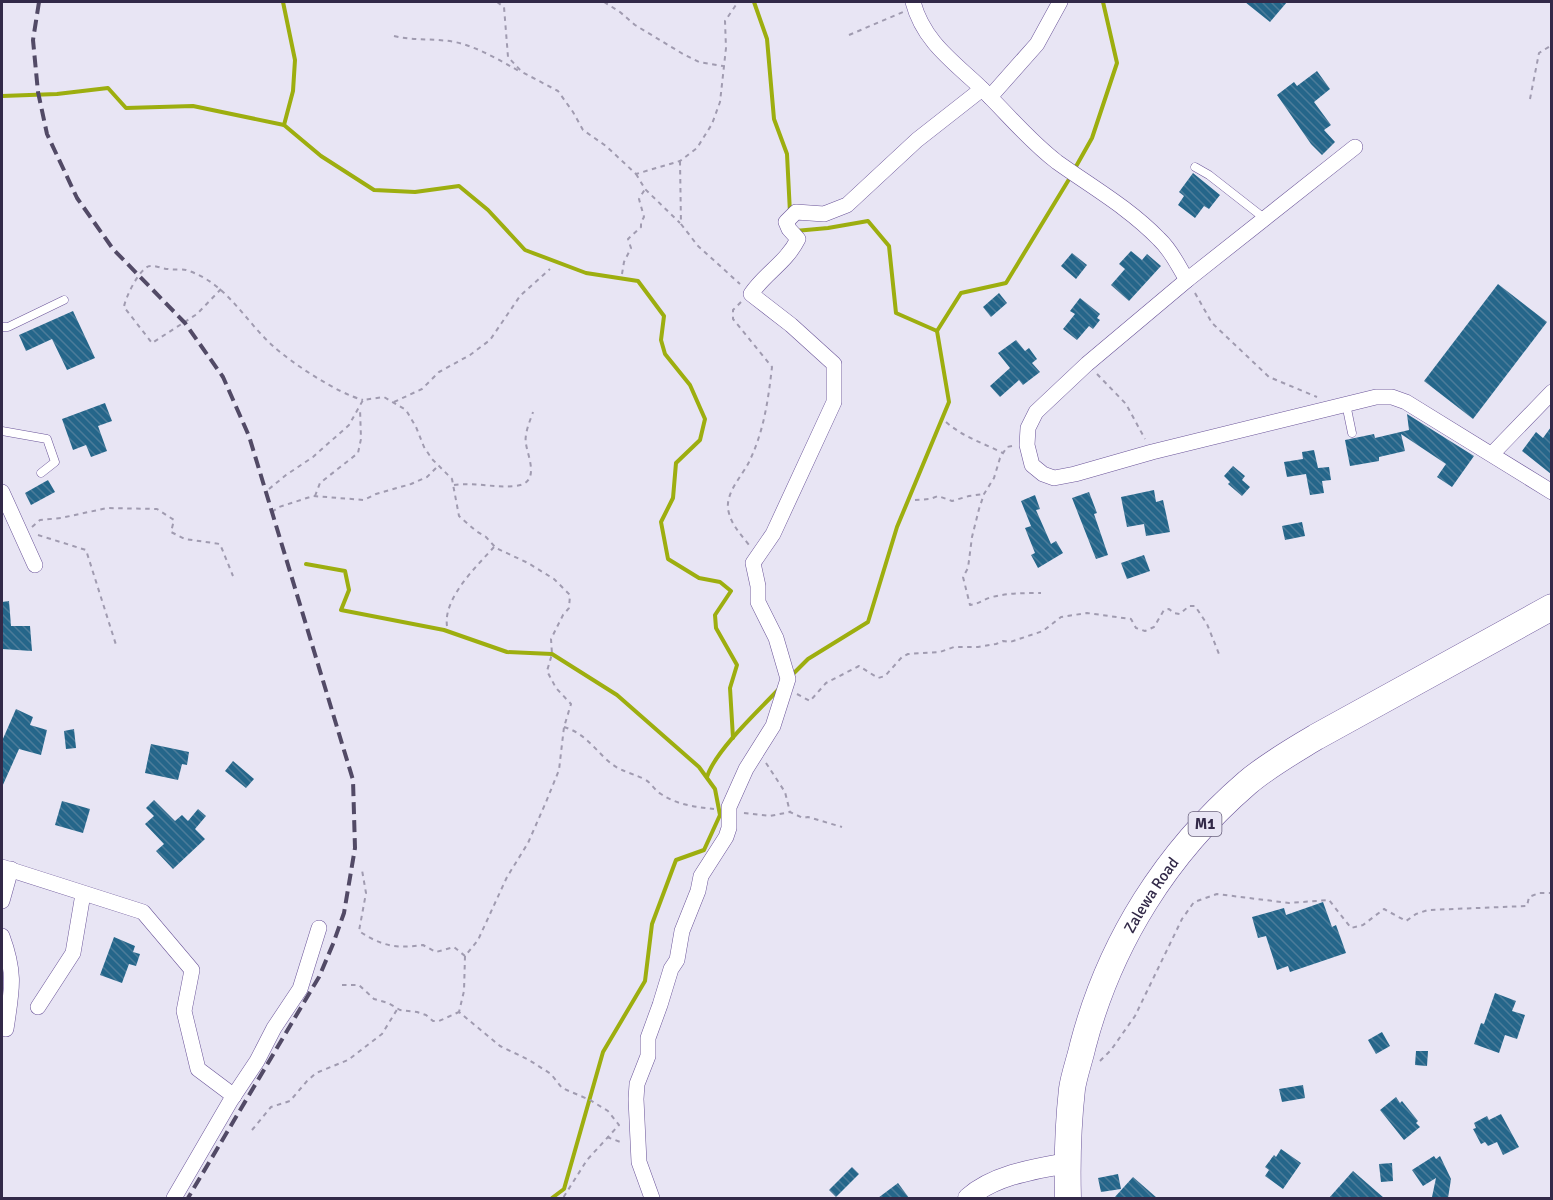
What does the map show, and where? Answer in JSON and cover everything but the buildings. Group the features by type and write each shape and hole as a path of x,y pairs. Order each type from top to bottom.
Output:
{"highway":[{"name":"Zalewa Road","path":"1068,1198 1067,1163 1072,1087 1091,1015 1123,937 1148,894 1183,848 1249,781 1281,759 1316,737 1551,607"}],"street":[{"path":"652,1198 639,1162 636,1100 637,1084 648,1056 648,1038 671,969 677,960 682,931 698,891 701,876 721,847 729,828 729,810 737,788 773,726 788,679 776,638 758,602 758,586 753,563 772,534 834,402 834,364 791,325 751,294 757,285 791,253 798,239 786,222 790,216 796,212 824,214 847,205 917,140 986,93 1037,44 1060,2"},
{"path":"913,4 924,30 938,50 986,93 1032,141 1057,162 1105,194 1160,239 1173,255 1187,280"},
{"path":"1355,147 1187,280 1088,364 1036,412 1028,428 1027,445 1032,465 1043,474 1054,478 1376,397 1392,397 1407,402 1551,492"},
{"path":"1492,454 1551,392"},
{"path":"2,492 22,529 35,565"},
{"path":"2,901 6,868 143,912 192,970 184,1011 198,1069 234,1096"},
{"path":"38,1007 73,953 83,894"},
{"path":"174,1198 257,1061 274,1028 300,989 319,928"},
{"path":"2,936 11,961 13,988 6,1029"},
{"path":"968,1198 991,1183 1036,1168 1067,1163"}],"lane":[{"path":"1195,167 1209,175 1264,218"},
{"path":"2,327 8,327 64,300"},
{"path":"1344,405 1352,433"},
{"path":"2,431 47,439 55,462 41,473"}],"path":[{"path":"497,2 504,8 508,57 522,72"},
{"path":"604,2 621,12 634,25 683,54 699,62 724,66"},
{"path":"636,174 680,161 697,148 712,123 720,102 726,48 725,21 738,2"},
{"path":"849,35 913,4"},
{"path":"394,36 469,45 558,91 583,130 636,174 645,189 681,224 698,246 751,294 733,310 733,319 772,367 764,423 748,463 739,476 728,507 735,530 748,544 753,563"},
{"path":"1530,99 1539,53 1551,45"},
{"path":"680,161 681,224"},
{"path":"622,274 624,262 631,248 628,239 641,227 640,222 644,217 639,200 645,189"},
{"path":"221,289 197,314 152,343 124,307 125,298 137,278 143,269 150,266 169,270 185,270 221,289 273,346 328,385 363,400 384,397 406,410 424,447 432,459 452,479 459,516 486,537 494,547 545,573 570,595 569,608 550,639 552,654 547,671 556,688 571,704 564,727 559,770 528,843 507,877 478,940 465,956 464,991 459,1011 439,1021 433,1021 417,1011 398,1008 374,999 359,985 342,985"},
{"path":"394,402 422,389 439,372 470,355 490,340 520,296 550,268"},
{"path":"1187,280 1212,323 1269,377 1293,388 1344,405"},
{"path":"1088,364 1126,404 1152,452"},
{"path":"269,489 313,457 349,425 363,400"},
{"path":"315,496 320,483 358,453 361,439 360,408"},
{"path":"454,485 466,483 516,486 524,482 529,477 532,467 526,443 533,412"},
{"path":"946,422 979,444 1003,453"},
{"path":"1027,445 1007,447 1003,453 994,478 984,494 974,527 968,568 963,577 970,605 980,604 989,598 1010,593 1041,593"},
{"path":"272,512 279,507 315,496 364,500 427,477 439,465"},
{"path":"915,500 938,496 952,501 984,494"},
{"path":"22,529 40,520 83,513 126,508 157,509 174,520 171,532 185,539 219,544 233,576"},
{"path":"22,529 86,550 117,648"},
{"path":"447,626 447,611 457,592 494,547"},
{"path":"782,693 797,694 810,701 830,681 859,666 878,678 882,678 902,657 908,654 1010,642 1043,631 1061,618 1082,613 1131,618 1136,628 1145,631 1154,627 1164,610 1169,609 1180,614 1189,606 1195,606 1207,624 1219,654"},
{"path":"564,727 576,730 623,772 645,779 663,796 686,805 770,816 790,812 803,818 808,817 842,827"},
{"path":"757,751 785,792 790,812"},
{"path":"362,870 366,893 359,931 373,940 404,948 423,945 436,952 454,947 465,956"},
{"path":"1096,1065 1111,1050 1135,1016 1182,919 1194,903 1217,894 1289,903 1329,900 1352,928 1364,925 1384,909 1406,921 1428,910 1527,906 1529,897 1539,893 1551,893"},
{"path":"252,1130 271,1107 290,1101 316,1073 348,1060 382,1034 398,1008"},
{"path":"459,1011 500,1046 551,1074 562,1088 608,1111 619,1125 587,1160 563,1198"},
{"path":"607,1137 626,1144"}],"waterway":[{"path":"283,2 295,60 293,91 284,125"},
{"path":"754,2 767,39 774,119 787,154 790,213"},
{"path":"1074,170 1092,138 1117,63 1103,2"},
{"path":"2,96 57,94 108,88 126,108 193,106 284,125 321,156 374,190 415,192 459,186 488,210 525,250 586,273 638,281 664,316 661,340 665,354 690,385 705,419 700,440 676,463 673,498 661,522 668,559 699,578 720,582 731,591 715,615 716,628 737,665 730,688 733,738"},
{"path":"791,676 808,659 868,622 897,527 949,402 937,331 961,293 1006,283 1071,176"},
{"path":"795,231 868,221 889,246 896,313 937,331"},
{"path":"306,564 345,571 349,590 341,610 444,630 507,652 552,654 617,695 699,767 715,789 720,815 704,850 676,860 652,924 645,981 603,1052 564,1189 552,1198"},
{"path":"707,777 719,755 778,690"}],"railway":[{"path":"39,2 33,40 38,92 47,134 77,198 113,249 185,323 223,377 249,436 353,780 355,848 344,913 333,944 319,977 188,1198"}]}
